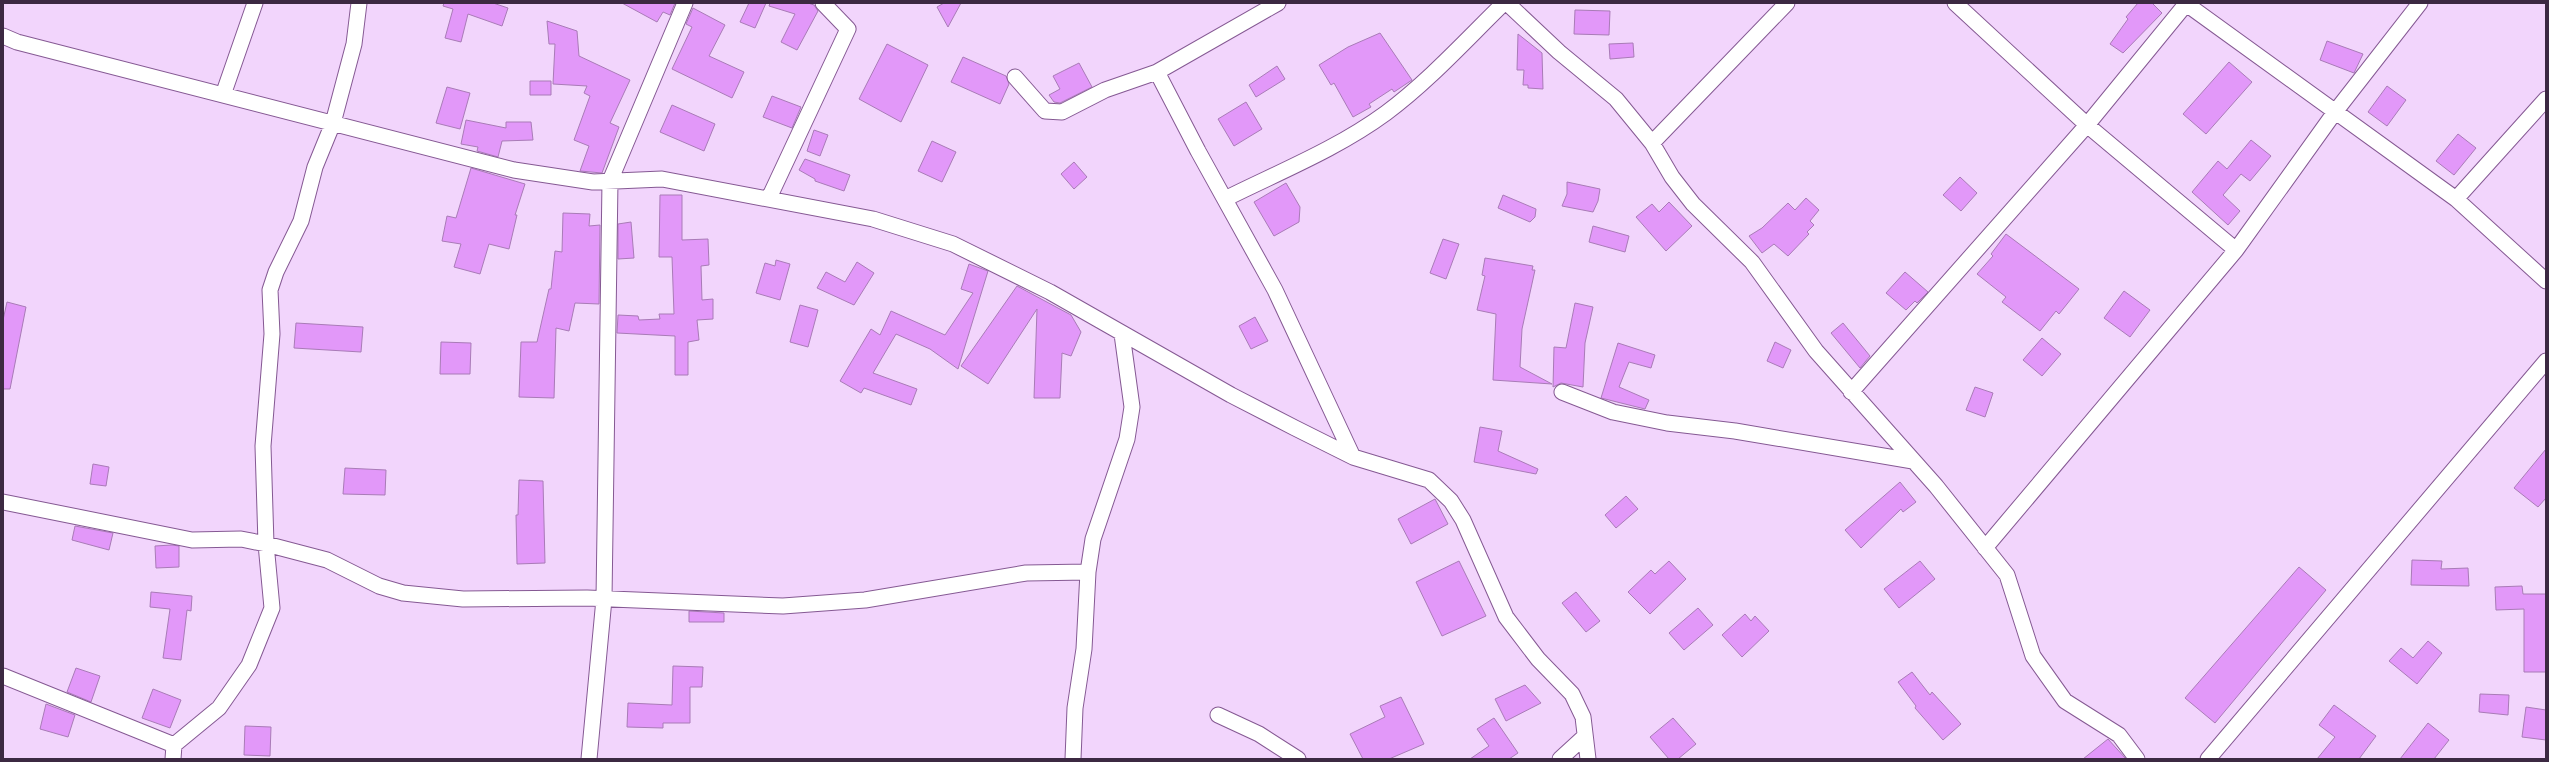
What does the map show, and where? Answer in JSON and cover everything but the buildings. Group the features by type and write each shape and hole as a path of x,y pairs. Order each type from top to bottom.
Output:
{"street":[{"path":"223,95 255,3"},
{"path":"3,676 174,752 219,708 248,665 272,608 266,544 263,446 272,334 270,290 276,272 301,221 315,167 333,123 354,44 359,3"},
{"path":"589,759 604,599 610,181 686,3"},
{"path":"769,198 848,29 823,3"},
{"path":"1015,77 1045,111 1054,114 1087,101 1105,90 1157,72 1278,3"},
{"path":"1225,199 1346,139 1386,113 1441,65 1506,3 1559,52 1616,99 1652,143 1672,177 1693,204 1752,262 1816,351 1913,461 2007,575 2034,656 2065,701 2119,735 2136,759"},
{"path":"1652,143 1787,3"},
{"path":"1955,3 2087,125 2236,250"},
{"path":"1851,392 1912,326 2087,125 2186,3 2456,199 2546,281"},
{"path":"1985,548 2236,250 2335,112 2420,3"},
{"path":"3,36 17,42 514,170 593,182 662,179 769,198 873,219 953,244 1050,292 1231,395 1353,457 1429,480 1451,501 1472,538 1506,617 1538,659 1572,694 1582,717 1588,759"},
{"path":"1157,72 1275,290 1353,457"},
{"path":"2456,199 2546,98"},
{"path":"1073,759 1075,708 1084,649 1088,572 1093,539 1127,439 1132,406 1122,334"},
{"path":"2208,759 2546,361"},
{"path":"1562,392 1612,412 1668,423 1735,431 1913,461"},
{"path":"3,502 192,540 241,539 266,544 328,560 379,586 403,593 463,599 604,599 783,606 865,600 1026,573 1088,572"},
{"path":"1218,715 1259,734 1298,759"},
{"path":"1560,759 1584,737"}]}
